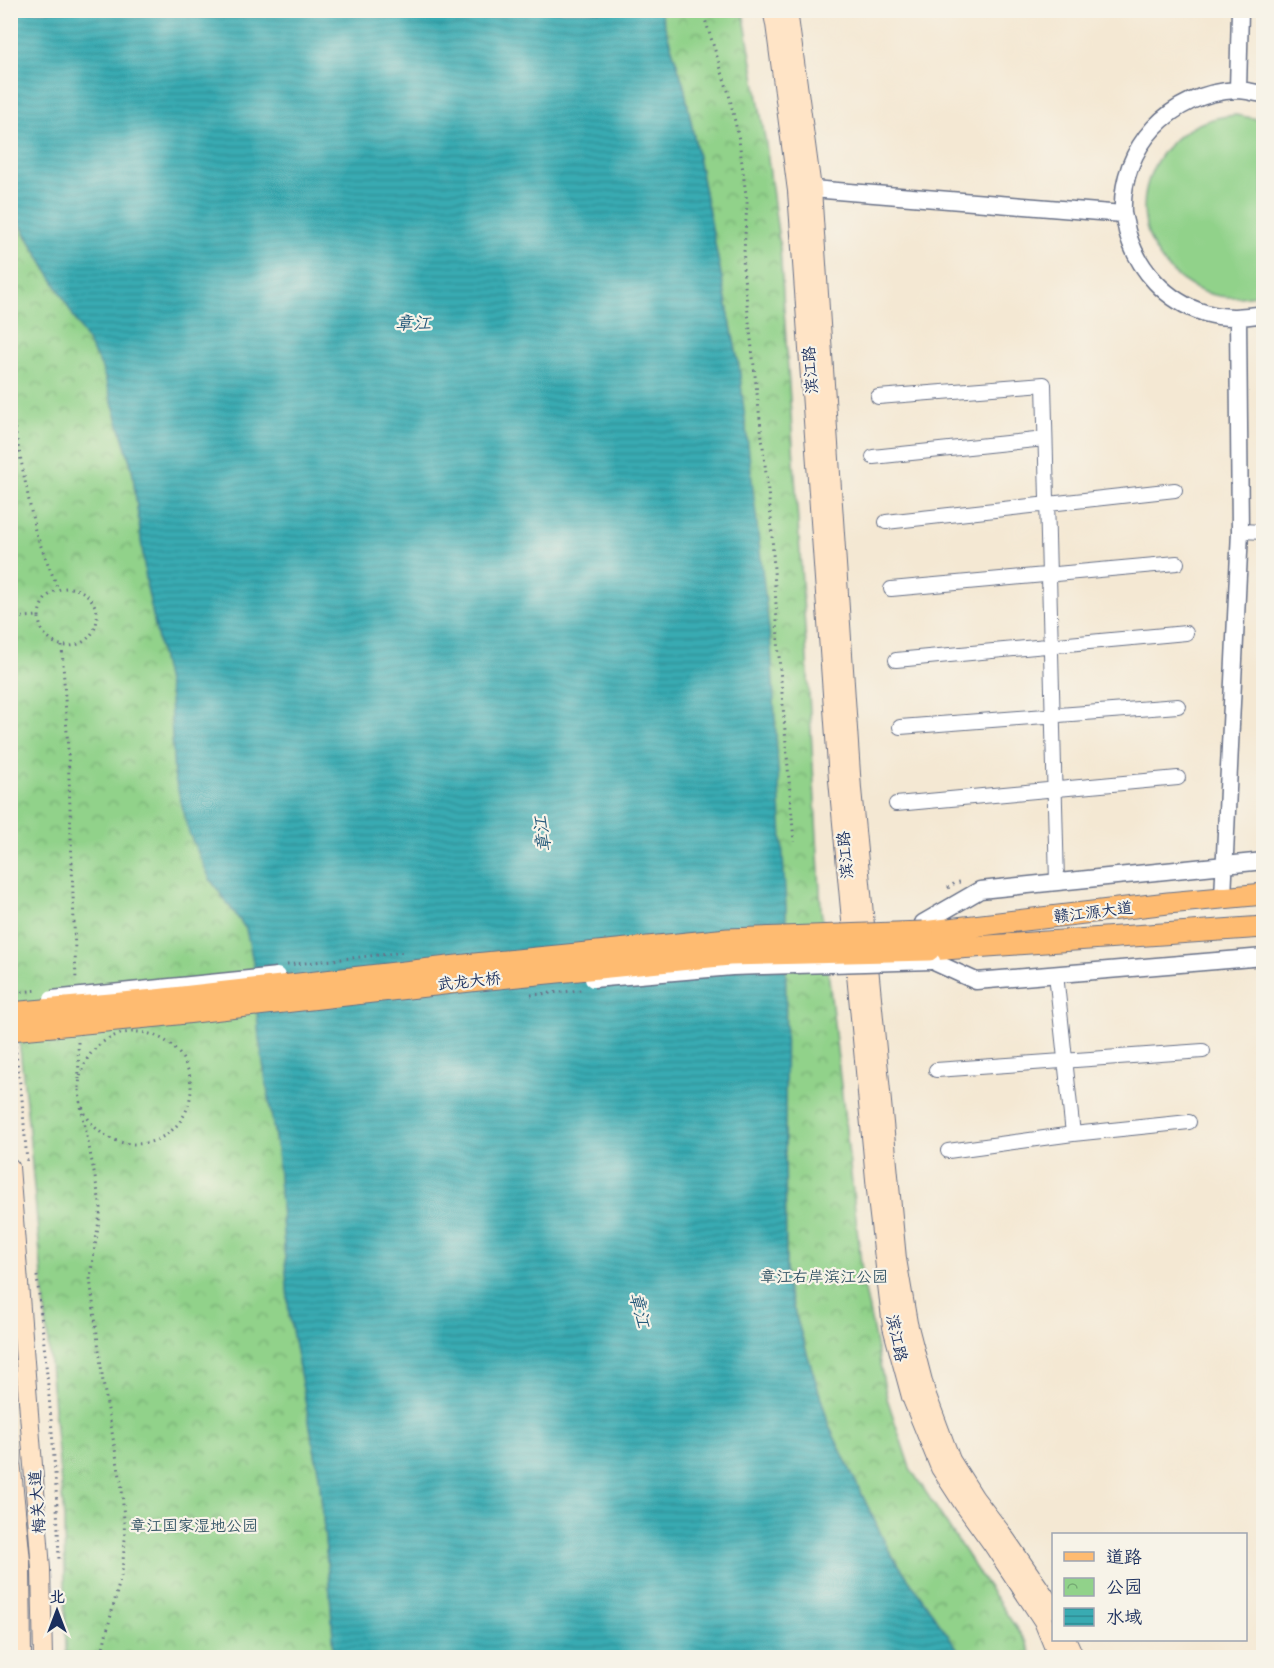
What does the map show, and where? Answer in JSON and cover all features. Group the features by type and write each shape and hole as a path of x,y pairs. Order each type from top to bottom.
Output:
{"main road":[{"name":"滨江路","path":"772,10 797,190 838,780 876,1190 892,1327 911,1397 940,1468 1043,1622 1058,1658"},
{"name":"滨江路","path":"788,10 812,189 852,789 897,1259 908,1323 926,1393 951,1460 1052,1608"},
{"name":"赣江源大道","path":"927,941 1168,903 1263,894"},
{"name":"赣江源大道","path":"927,941 1263,927"},
{"name":"武龙大桥","path":"10,1013 156,1000 475,964 728,939 927,941"},
{"name":"武龙大桥","path":"14,1038 159,1016 479,980 729,955 927,941"},
{"name":"梅关大道","path":"10,1167 41,1557 44,1658"},
{"name":"梅关大道","path":"10,1450 21,1561 22,1658"},
{"path":"1067,1641 1075,1658"}],"street":[{"path":"1238,90 1240,10"},
{"path":"1263,94 1238,90 1200,96 1167,114 1141,142 1126,177 1123,214 1131,247 1149,276 1174,299 1204,313 1238,318 1263,314"},
{"path":"812,189 1123,214"},
{"path":"1223,897 1240,531 1238,318"},
{"path":"878,397 1044,384 1057,882"},
{"path":"873,457 1045,439"},
{"path":"886,522 1175,490"},
{"path":"1240,531 1263,532"},
{"path":"891,589 1177,563"},
{"path":"896,660 1186,633"},
{"path":"900,727 1178,706"},
{"path":"896,804 1178,778"},
{"path":"927,941 980,890 1263,861"},
{"path":"10,1003 724,931 927,941 976,981 1263,957"},
{"path":"1056,974 1073,1134"},
{"path":"936,1070 1203,1052"},
{"path":"948,1151 1073,1134 1189,1122"}],"path":[{"path":"702,10 729,94 739,140 747,203 743,268 771,518 794,842"},
{"path":"10,405 35,531 58,589"},
{"path":"75,588 83,592 94,604 98,620 92,634 79,645 62,646 47,638 42,632 38,616 40,607 50,593 58,589 75,588"},
{"path":"10,618 38,616"},
{"path":"62,646 69,761 76,985"},
{"path":"521,996 580,990"},
{"path":"78,1032 80,1101 101,1208 90,1278 103,1382 122,1488 125,1539 123,1572 101,1658"},
{"path":"79,1079 87,1059 102,1043 112,1037 133,1033 157,1037 177,1051 186,1067 190,1084 190,1096 182,1119 174,1128 159,1138 142,1144 119,1142 108,1137 90,1122 80,1101"},
{"path":"93,1041 164,1035"},
{"path":"10,1048 14,1038"},
{"path":"69,1043 81,1042"}],"green space":[{"name":"章江右岸滨江公园","path":"660,11 743,11 766,144 780,248 821,908 863,1281 887,1398 910,1468 1026,1642 1032,1657 960,1657 957,1648 889,1551 830,1428 786,1284 786,908 739,366 684,86"},
{"path":"1236,115 1263,120 1264,293 1230,297 1213,295 1197,289 1169,269 1152,244 1145,216 1146,188 1157,161 1176,139 1202,123"},
{"name":"章江国家湿地公园","path":"10,208 102,368 132,468 147,587 170,697 174,775 210,879 246,929 253,961 259,1038 277,1150 289,1314 319,1475 330,1593 334,1652 332,1657 66,1657 64,1518 28,1121 11,967"}],"water":[{"name":"章江","path":"10,11 660,11 684,86 739,366 771,647 786,908 786,1284 830,1428 889,1551 957,1648 960,1657 332,1657 334,1652 330,1593 319,1475 289,1314 277,1150 259,1038 253,961 246,929 210,879 189,833 174,775 170,697 147,587 132,468 102,368 11,208"}]}
